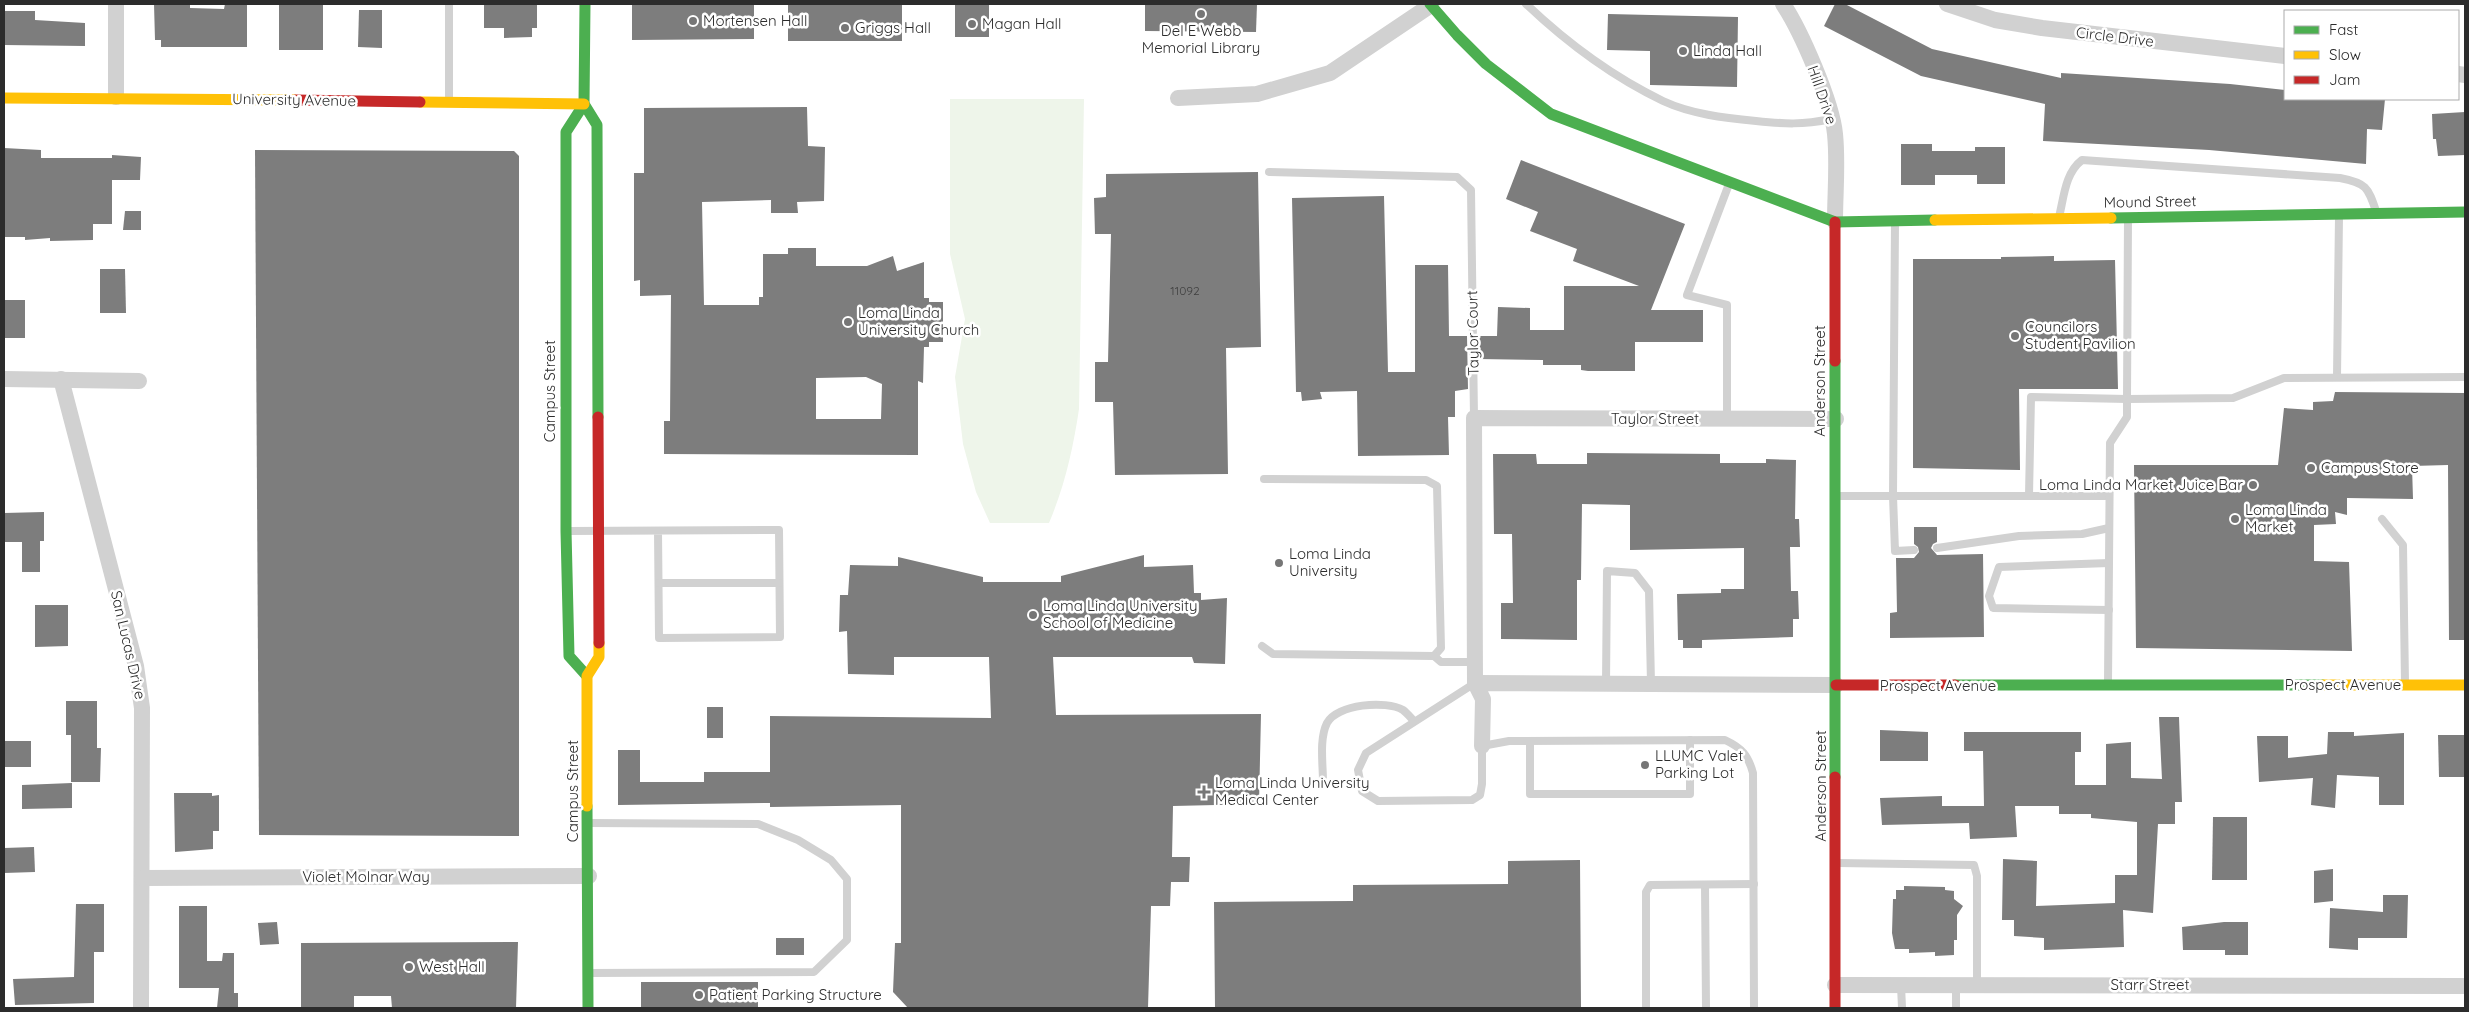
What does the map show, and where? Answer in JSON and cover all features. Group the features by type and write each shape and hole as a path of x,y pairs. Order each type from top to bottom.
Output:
{"street":[{"path":"116,4 116,97"},
{"path":"584,104 585,4"},
{"path":"1178,98 1257,94 1330,73 1430,4 1478,58 1514,89 1551,114 1835,222"},
{"name":"Hill Drive","path":"1783,4 1795,22 1835,133 1835,222"},
{"name":"Circle Drive","path":"1947,4 1995,20 2042,28 2284,56"},
{"name":"University Avenue","path":"4,98 116,97 584,104"},
{"name":"Campus Street","path":"587,676 569,656 566,531 566,132 584,104 598,125 599,657 587,676 588,1008"},
{"name":"Mound Street","path":"1835,222 2465,212"},
{"name":"Anderson Street","path":"1835,222 1835,1008"},
{"path":"4,379 139,381"},
{"name":"San Lucas Drive","path":"61,379 136,666 142,708 141,1008"},
{"name":"Taylor Street","path":"1474,418 1836,420"},
{"name":"Taylor Court","path":"1474,418 1475,683"},
{"path":"1475,683 1484,699 1482,746"},
{"name":"Prospect Avenue","path":"1475,683 1836,686 2465,686"},
{"name":"Violet Molnar Way","path":"142,878 589,876"},
{"name":"Starr Street","path":"1835,985 2465,986"}],"lane":[{"path":"449,102 450,4"},
{"path":"1526,4 1587,55 1664,101 1699,113 1728,119 1806,124 1831,119"},
{"path":"2059,218 2067,181 2074,166 2082,160 2340,178 2357,181 2369,189 2376,214"},
{"name":"Taylor Court","path":"1269,172 1457,177 1471,190 1474,418"},
{"path":"1727,419 1727,304 1687,295 1730,182"},
{"path":"2338,214 2338,377"},
{"path":"2108,686 2110,443 2127,417 2128,218"},
{"path":"1895,221 1893,496 1895,550 1914,550"},
{"path":"2029,495 2031,397 2127,399 2233,398 2284,378 2465,377"},
{"path":"1264,479 1426,480 1437,486 1440,648 1434,656"},
{"path":"1836,496 2110,496"},
{"path":"2382,519 2403,545 2405,686"},
{"path":"1937,548 2019,536 2082,534 2110,528"},
{"path":"566,531 779,530 780,637 659,638 658,531"},
{"path":"2109,563 1999,567 1990,596 1993,608 2109,610"},
{"path":"1606,684 1607,571 1636,573 1649,591 1651,684"},
{"path":"659,583 779,583"},
{"path":"1262,646 1273,654 1434,656 1441,662 1476,662"},
{"path":"1475,683 1366,753 1358,770 1362,791 1378,801 1472,800 1480,795 1482,784 1482,746 1530,741 1725,740 1741,748 1749,757 1753,773 1754,1008"},
{"path":"1323,782 1323,741 1327,723 1340,710 1357,706 1384,706 1402,710 1414,721"},
{"path":"1530,741 1530,794 1690,794 1690,740"},
{"path":"588,823 758,824 798,840 831,860 846,879 847,940 814,972 588,973"},
{"path":"1836,864 1974,865 1977,876 1977,985"},
{"path":"1705,884 1706,1008"},
{"path":"1646,1008 1646,892 1648,887 1650,885 1754,884"},
{"path":"1902,985 1902,1008"},
{"path":"1956,985 1956,1008"}],"shaded area":[{"path":"950,99 1084,99 1079,409 1068,467 1049,523 990,523 976,492 963,444 955,377 965,319 950,254"}],"building":[{"path":"154,4 190,4 190,8 224,9 225,4 247,4 247,47 161,47 161,40 155,40"},
{"path":"279,4 323,4 323,50 279,50"},
{"path":"484,4 537,4 537,28 532,28 532,37 504,38 504,28 484,28"},
{"name":"Mortensen Hall","path":"632,4 754,4 754,39 632,40"},
{"name":"Griggs Hall","path":"788,4 902,4 902,41 788,41"},
{"name":"Magan Hall","path":"955,4 989,4 989,37 955,37"},
{"name":"Del E Webb Memorial Library","path":"1145,4 1257,4 1256,32 1145,31"},
{"path":"1835,4 1845,4 1932,49 2061,78 2061,73 2230,84 2284,90 2284,100 2385,100 2382,130 2367,129 2366,164 2209,150 2043,141 2045,104 1921,76 1824,26"},
{"path":"359,10 382,10 382,48 358,47"},
{"path":"4,11 35,11 35,20 85,23 85,46 4,45"},
{"name":"Linda Hall","path":"1608,14 1738,17 1737,87 1650,85 1650,51 1607,50"},
{"path":"807,107 808,146 825,147 824,201 797,202 798,213 771,213 771,200 702,202 704,305 759,305 759,297 763,297 763,254 788,254 788,248 816,248 816,266 867,266 893,256 897,271 924,262 924,298 929,298 929,302 943,302 943,342 929,342 929,347 924,347 923,383 918,381 918,455 664,454 664,421 670,421 671,295 640,296 640,280 634,281 634,173 644,173 644,108","holes":["866,377 882,384 881,419 816,419 816,378"]},
{"path":"2465,112 2465,155 2438,156 2436,139 2433,139 2432,114"},
{"path":"1901,144 1932,144 1932,151 1975,151 1975,147 2005,147 2005,184 1977,184 1977,175 1935,175 1935,185 1901,185"},
{"path":"4,148 41,150 41,158 112,158 112,155 141,157 140,180 112,180 112,224 93,224 93,240 50,241 50,238 25,240 25,237 4,237"},
{"path":"255,150 514,151 519,156 519,836 259,835"},
{"path":"1521,160 1685,224 1651,310 1703,310 1703,342 1635,342 1635,371 1588,371 1581,370 1581,365 1543,365 1543,360 1479,359 1479,336 1497,336 1498,307 1530,308 1530,330 1564,330 1564,286 1639,286 1573,261 1577,249 1530,231 1538,212 1506,199"},
{"path":"1258,172 1261,347 1226,348 1228,474 1115,475 1113,402 1095,402 1095,362 1108,362 1111,234 1095,234 1094,198 1106,197 1106,174"},
{"path":"1384,196 1388,372 1415,372 1415,265 1448,265 1449,336 1467,336 1468,389 1455,391 1455,417 1448,417 1449,455 1358,456 1357,391 1320,392 1322,399 1302,401 1301,392 1296,392 1292,198"},
{"path":"125,211 141,211 141,230 123,230"},
{"name":"Councilors Student Pavilion","path":"2054,256 2054,261 2115,260 2118,389 2019,389 2020,470 1913,468 1913,259 2001,259 2001,257"},
{"path":"100,269 125,269 126,313 100,313"},
{"path":"4,300 25,300 25,338 4,338"},
{"name":"Loma Linda Market","path":"2335,392 2465,393 2465,640 2449,640 2448,465 2412,466 2413,499 2347,498 2347,515 2335,512 2336,524 2314,525 2314,561 2349,562 2352,651 2136,648 2134,465 2278,465 2284,408 2313,410 2313,402 2333,401"},
{"path":"1587,453 1720,454 1720,463 1766,463 1766,459 1796,460 1795,519 1799,519 1800,547 1790,547 1791,591 1798,591 1799,619 1793,619 1793,637 1702,640 1702,648 1683,648 1683,640 1678,640 1677,594 1721,593 1721,589 1744,589 1744,548 1630,550 1630,505 1582,504 1581,580 1577,580 1577,640 1501,639 1501,603 1513,603 1512,534 1494,534 1493,454 1536,454 1537,464 1587,464"},
{"path":"44,512 44,541 40,541 40,572 22,572 22,542 4,542 4,513"},
{"path":"1914,527 1937,527 1937,542 1931,548 1937,555 1983,554 1984,637 1890,638 1890,613 1897,612 1896,558 1914,558 1919,552 1918,547 1914,544"},
{"path":"1144,555 1144,567 1193,565 1194,593 1201,593 1201,600 1227,598 1225,664 1194,663 1192,657 1053,657 1056,715 1261,714 1259,804 1173,806 1172,857 1190,857 1189,882 1171,882 1170,906 1151,906 1148,1008 908,1008 893,992 895,943 901,943 901,805 770,807 770,803 618,805 618,750 640,750 640,782 704,782 704,772 770,772 770,716 991,718 989,657 894,657 894,675 848,674 847,631 839,632 840,595 848,595 850,565 898,566 898,557 983,577 983,582 1061,582 1061,576"},
{"path":"35,605 68,605 68,646 35,647"},
{"path":"66,701 97,701 97,748 101,748 100,782 71,782 71,735 66,735"},
{"path":"707,707 723,707 723,738 707,738"},
{"path":"2159,717 2179,717 2182,802 2175,802 2175,824 2158,824 2153,913 2123,910 2124,947 2044,950 2044,938 2014,936 2014,920 2002,920 2003,859 2037,861 2036,906 2115,903 2115,875 2137,875 2137,822 2091,818 2091,814 2059,814 2059,806 2015,806 2017,837 1970,839 1969,823 1882,825 1880,798 1942,796 1942,806 1984,806 1983,751 1964,751 1964,732 2081,732 2081,752 2075,752 2075,785 2106,785 2106,744 2131,742 2131,778 2162,779"},
{"path":"1880,730 1928,732 1928,761 1880,761"},
{"path":"2328,732 2354,732 2354,736 2404,733 2404,805 2379,805 2379,777 2337,775 2335,808 2311,805 2313,778 2259,782 2257,736 2288,736 2288,758 2327,754"},
{"path":"2438,735 2465,735 2465,777 2439,777"},
{"path":"4,741 31,741 31,767 4,767"},
{"path":"72,783 72,808 22,809 22,785"},
{"path":"174,793 212,793 212,796 219,795 219,831 213,831 213,849 175,852"},
{"path":"2213,817 2247,817 2247,880 2212,880"},
{"path":"34,847 35,872 4,873 4,848"},
{"path":"1580,860 1581,1008 1215,1008 1214,902 1353,901 1353,885 1508,884 1508,861"},
{"path":"2333,869 2333,901 2314,903 2314,871"},
{"path":"1904,886 1945,887 1945,890 1954,891 1954,899 1963,906 1957,915 1957,940 1954,940 1954,955 1935,956 1935,952 1909,953 1909,949 1895,949 1892,933 1893,899 1896,899 1896,890 1904,890"},
{"path":"2383,895 2408,895 2407,938 2358,938 2358,950 2329,948 2330,908 2383,912"},
{"path":"76,904 104,904 104,952 94,952 94,1003 15,1005 13,979 74,977"},
{"path":"179,906 207,906 207,961 222,961 223,953 234,953 234,993 238,993 238,1008 217,1008 219,988 179,988"},
{"path":"277,922 279,944 260,945 258,923"},
{"path":"2224,922 2248,922 2248,955 2225,955 2225,950 2183,950 2182,927"},
{"path":"776,938 804,938 804,955 776,955"},
{"name":"West Hall","path":"518,942 516,1008 392,1008 391,996 354,996 354,1008 301,1008 301,943"},
{"name":"Patient Parking Structure","path":"641,982 758,982 758,1008 641,1008"}],"traffic: fast":[{"path":"585,4 584,104 597,125 598,417"},
{"path":"1430,4 1486,64 1551,114 1835,222 1935,220"},
{"path":"584,104 566,132 566,531 569,656 587,676"},
{"path":"2111,218 2465,212"},
{"path":"1835,361 1835,777"},
{"path":"1955,685 2323,685"},
{"path":"587,806 588,1008"}],"traffic: slow":[{"path":"4,98 295,100"},
{"path":"420,102 584,104"},
{"path":"1935,220 2111,218"},
{"path":"587,806 587,676 599,657 599,643"},
{"path":"2323,685 2465,685"}],"traffic: jam":[{"path":"295,100 420,102"},
{"path":"1835,222 1835,361"},
{"path":"598,417 599,643"},
{"path":"1836,685 1955,685"},
{"path":"1835,777 1835,1008"}],"place":[{"name":"Del E Webb Memorial Library","path":"1201,14"},
{"name":"Mortensen Hall","path":"693,21"},
{"name":"Magan Hall","path":"972,24"},
{"name":"Griggs Hall","path":"845,28"},
{"name":"Linda Hall","path":"1683,51"},
{"name":"Loma Linda University Church","path":"848,322"},
{"name":"Councilors Student Pavilion","path":"2015,336"},
{"name":"Campus Store","path":"2311,468"},
{"name":"Loma Linda Market Juice Bar","path":"2253,485"},
{"name":"Loma Linda Market","path":"2235,519"},
{"name":"Loma Linda University","path":"1279,563"},
{"name":"Loma Linda University School of Medicine","path":"1033,615"},
{"name":"LLUMC Valet Parking Lot","path":"1645,765"},
{"name":"Loma Linda University Medical Center","path":"1204,792"},
{"name":"West Hall","path":"409,967"},
{"name":"Patient Parking Structure","path":"699,995"}]}
